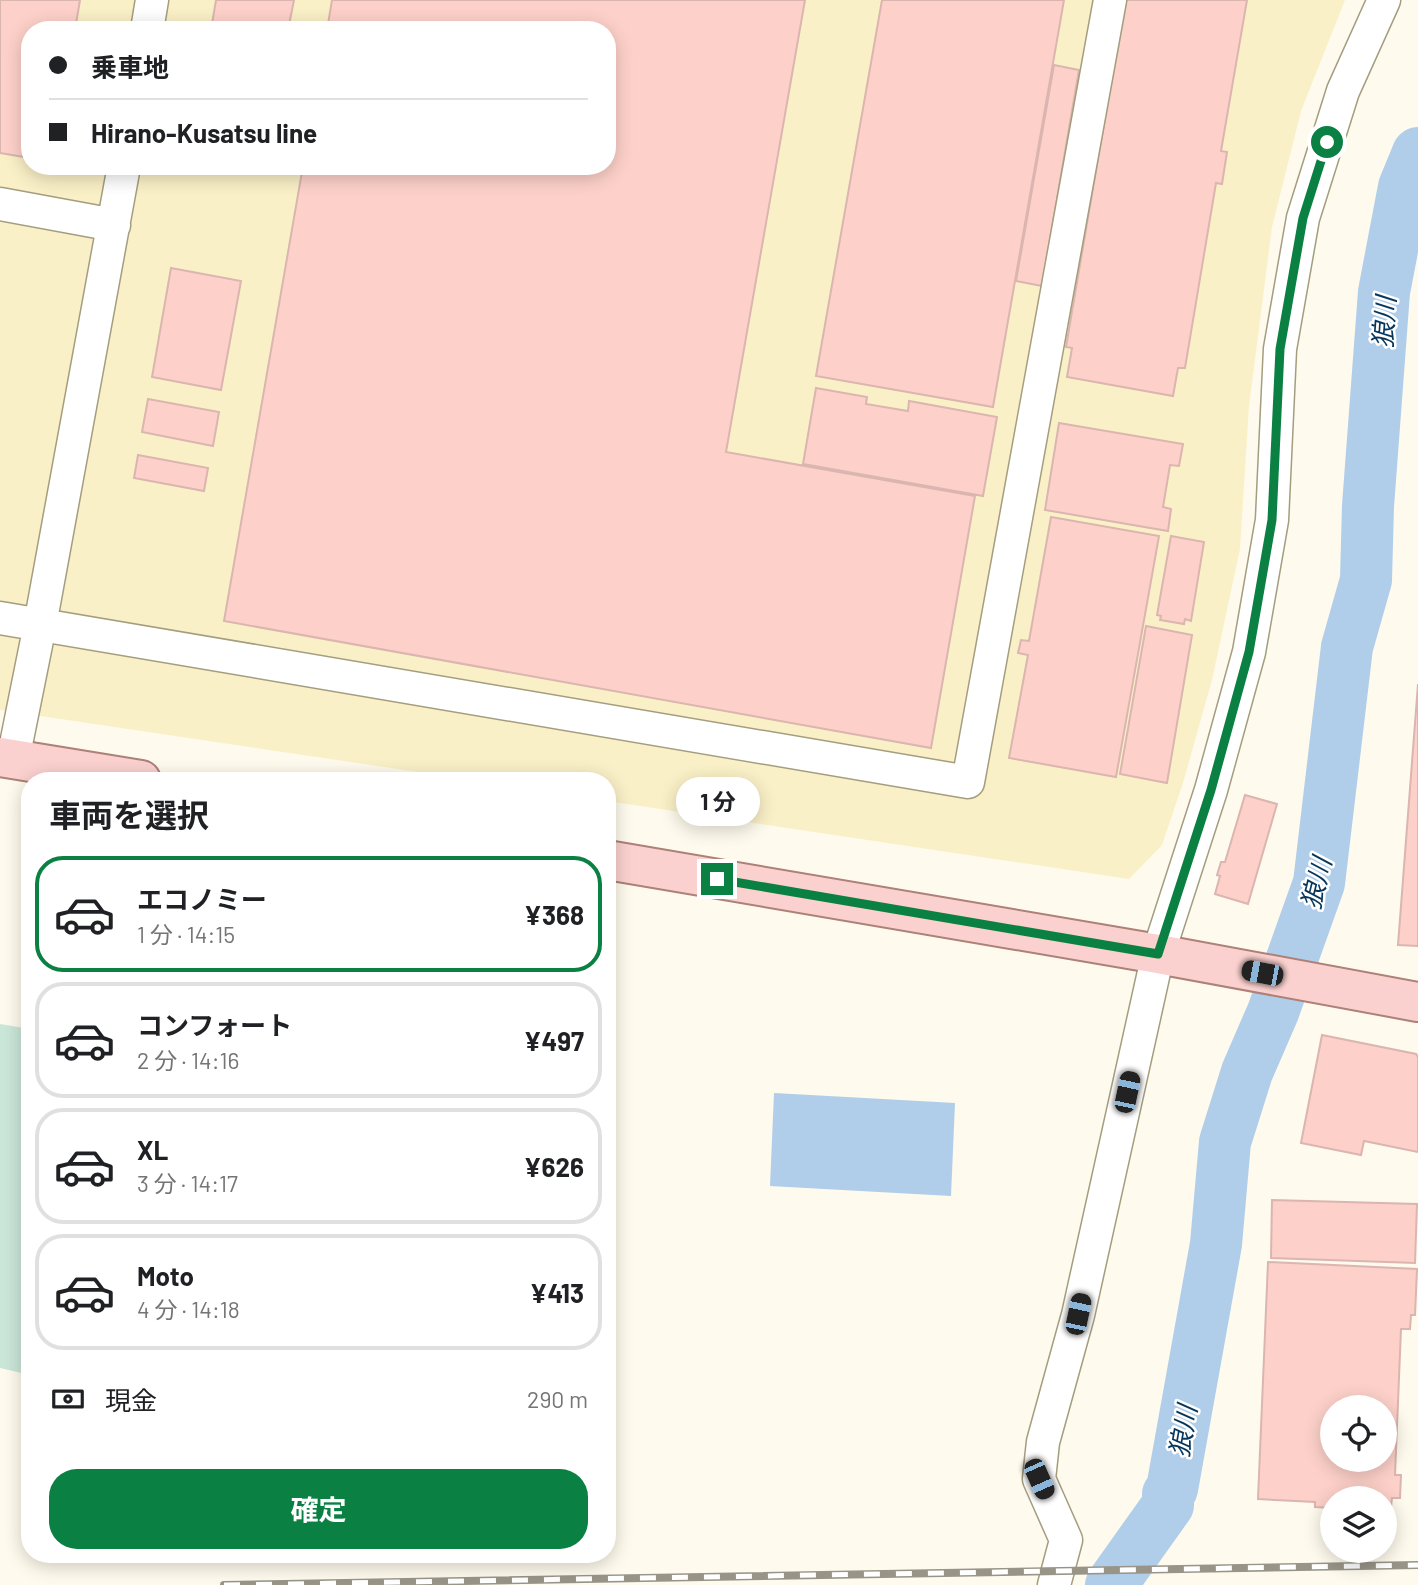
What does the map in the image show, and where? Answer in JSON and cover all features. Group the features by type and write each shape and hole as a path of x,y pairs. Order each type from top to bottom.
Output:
{"main road":[{"path":"7,758 92,772"},
{"path":"616,862 1158,954 1418,1002"}],"street":[{"path":"148,21 152,0"},
{"path":"0,618 968,782 1110,0"},
{"path":"1054,1585 1066,1540 1039,1479 1043,1442 1078,1314 1158,954 1211,790 1249,652 1272,520 1280,349 1303,218 1343,91 1384,0"},
{"path":"7,758 40,625 122,175"},
{"path":"0,204 114,225"}],"shaded area":[{"path":"0,0 1345,0 1301,111 1272,227 1249,406 1240,549 1212,680 1183,783 1162,845 1129,879 616,802 616,772 418,772 0,710"}],"green space":[{"path":"0,1024 21,1028 21,1373 0,1368"}],"water":[{"path":"774,1093 955,1103 951,1196 770,1186"}],"building":[{"path":"0,0 80,0 76,21 21,21 21,156 0,153"},
{"path":"216,0 294,0 290,21 212,21"},
{"path":"332,0 805,0 726,452 975,496 931,748 224,621 301,175 616,175 616,21 328,21"},
{"path":"882,0 1064,0 993,407 816,376"},
{"path":"1125,0 1247,0 1221,151 1227,152 1222,184 1216,183 1185,368 1178,368 1173,396 1067,377 1072,348 1066,347"},
{"path":"1054,65 1079,70 1042,286 1016,281"},
{"path":"171,268 241,281 221,390 152,377"},
{"path":"816,388 867,397 866,404 908,411 909,401 997,417 983,496 803,464"},
{"path":"148,399 219,412 213,446 142,432"},
{"path":"1059,423 1183,444 1179,466 1170,465 1163,507 1171,509 1168,531 1045,510"},
{"path":"138,455 208,468 204,491 134,478"},
{"path":"1051,517 1159,536 1116,777 1009,758 1028,655 1018,653 1021,640 1029,641"},
{"path":"1171,536 1204,542 1191,621 1185,619 1184,624 1160,620 1161,616 1157,615"},
{"path":"1146,626 1192,635 1167,783 1120,774"},
{"path":"1418,684 1418,946 1398,945"},
{"path":"1245,795 1277,804 1248,904 1215,894 1220,876 1217,875 1221,862 1225,862"},
{"path":"1322,1035 1416,1054 1418,1152 1364,1141 1361,1155 1301,1143"},
{"path":"1272,1200 1417,1204 1415,1263 1271,1258"},
{"path":"1268,1262 1417,1269 1415,1315 1411,1315 1410,1329 1401,1329 1397,1426 1397,1395 1320,1395 1320,1472 1395,1472 1395,1475 1401,1475 1400,1498 1397,1498 1397,1486 1320,1486 1320,1507 1315,1507 1315,1502 1258,1499"}],"waterway":[{"name":"狼川","path":"1111,1585 1168,1505 1216,1244 1225,1142 1247,1072 1273,1012 1319,883 1347,647 1366,580 1368,506 1384,292 1404,187 1418,153"}],"railway":[{"path":"224,1585 1418,1565"}],"route":[{"path":"717,879 1158,954 1211,790 1249,652 1272,520 1280,349 1303,218 1327,142"}]}
